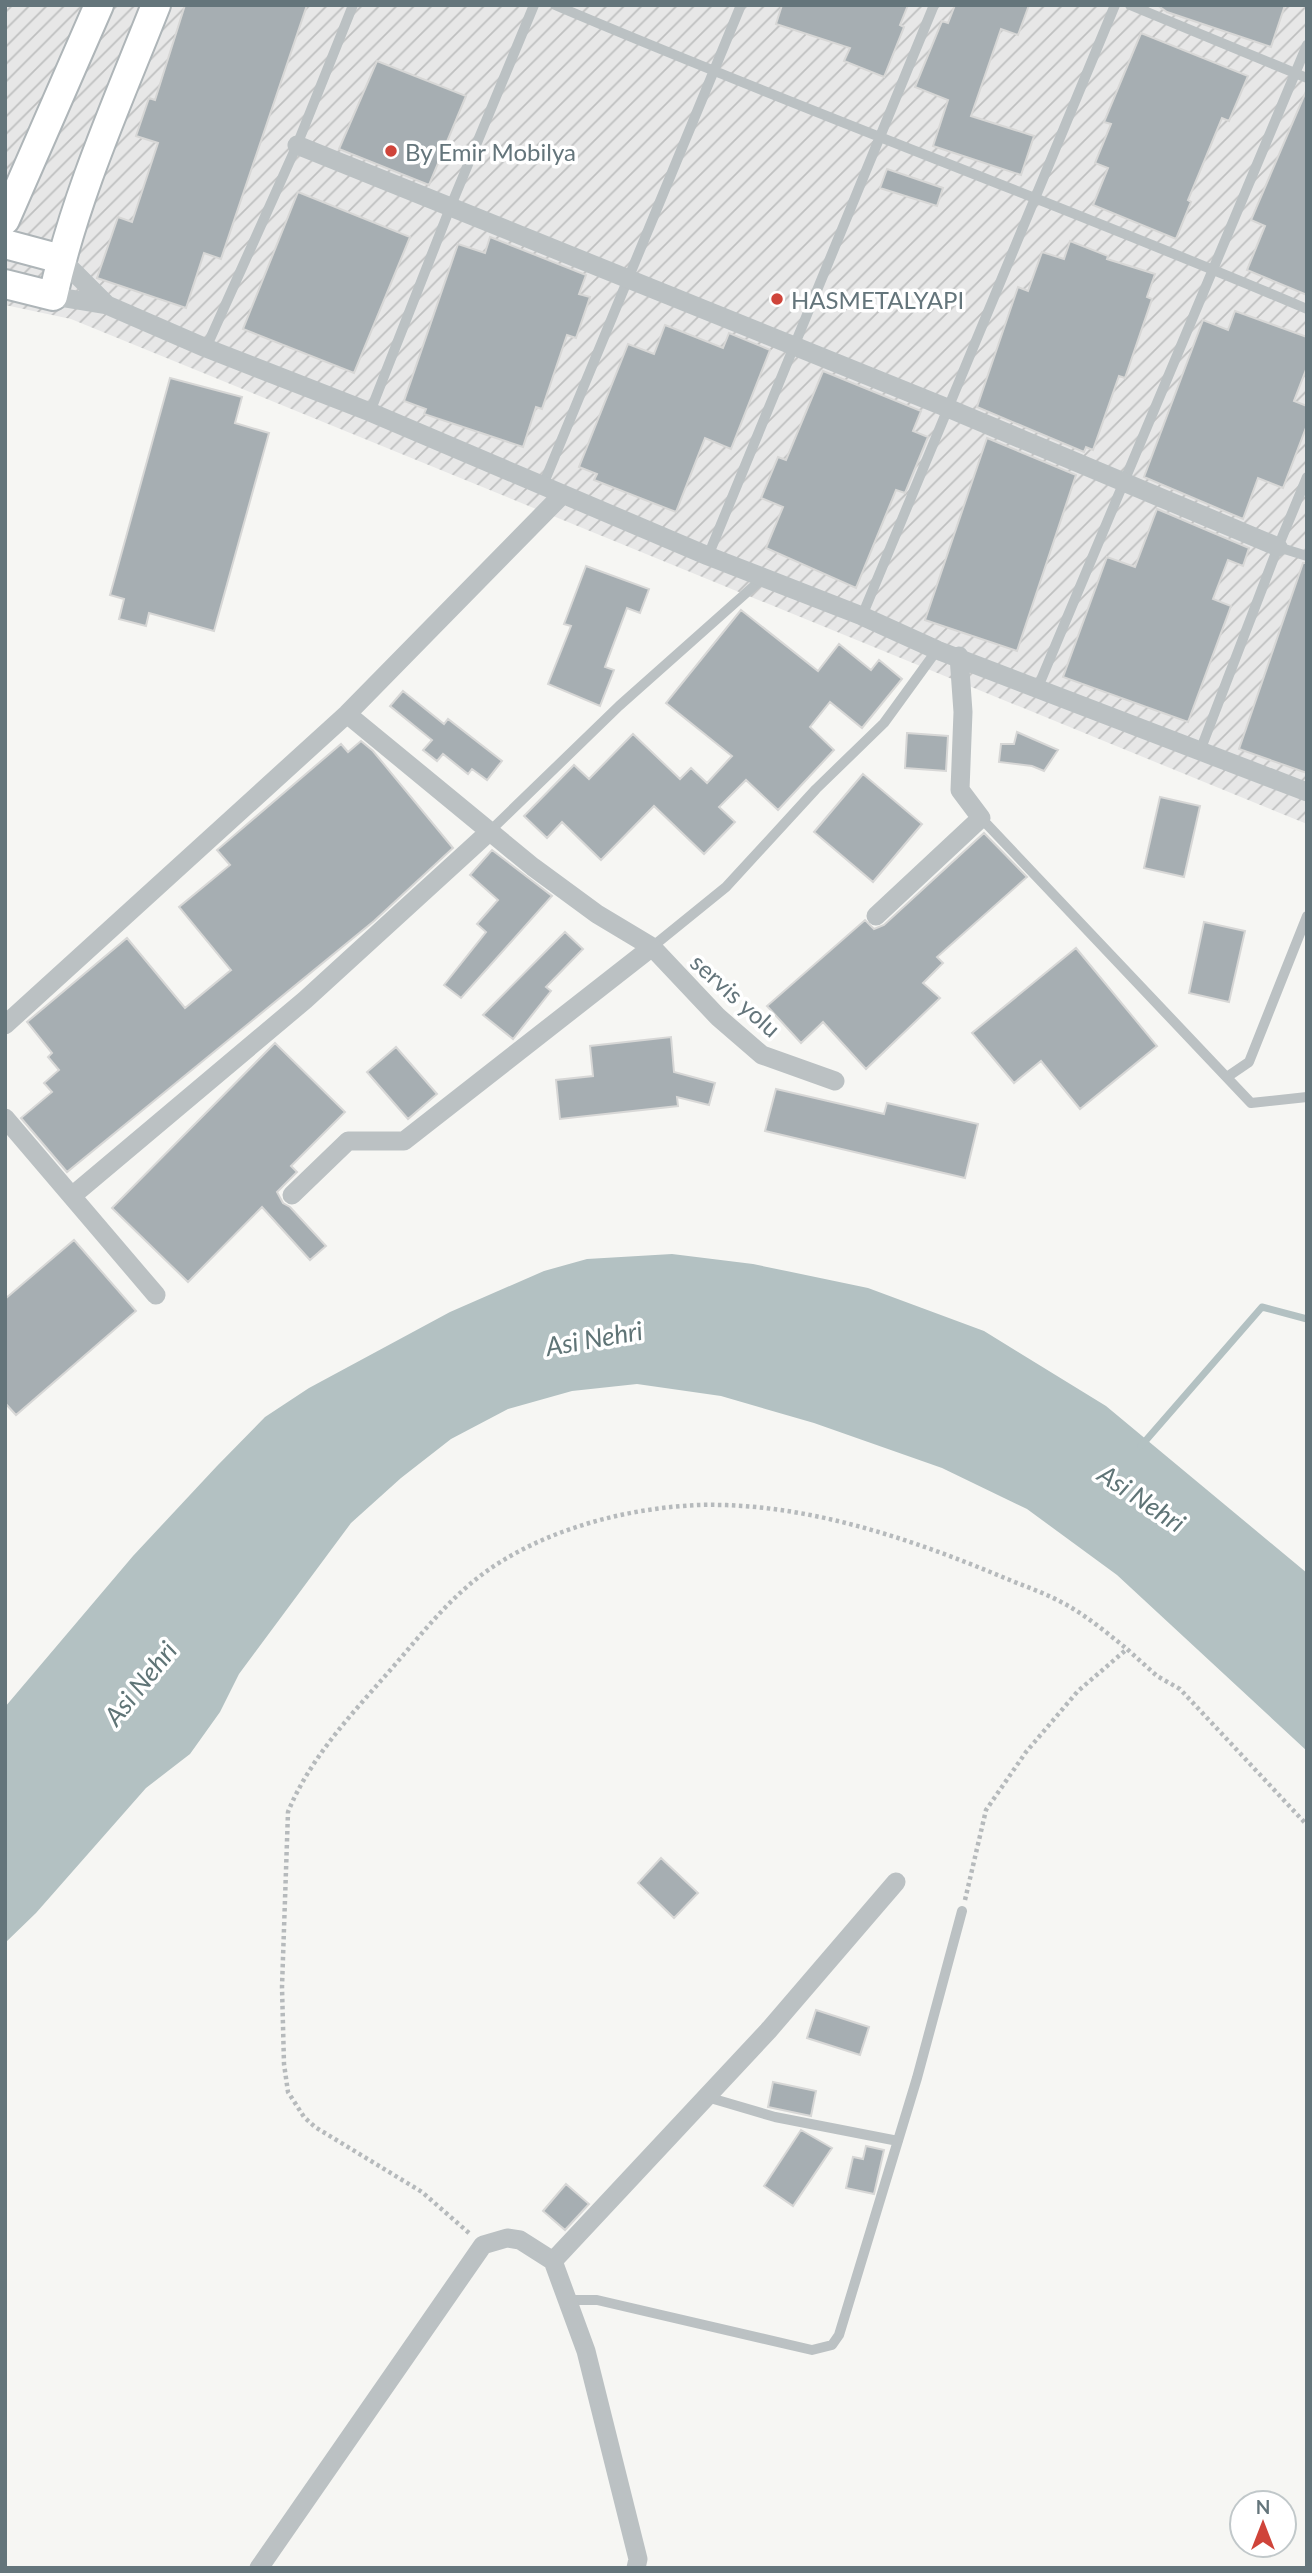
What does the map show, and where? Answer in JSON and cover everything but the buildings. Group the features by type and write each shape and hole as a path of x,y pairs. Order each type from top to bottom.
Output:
{"street":[{"path":"5,220 99,5"},
{"path":"52,296 61,259 88,178 156,5"},
{"path":"297,145 950,409 1278,547"},
{"path":"5,244 61,259 107,305"},
{"path":"5,284 52,296 107,305 206,348 370,412 708,556 863,616 937,650 959,656 1307,792"},
{"path":"5,1025 347,714 563,494"},
{"path":"876,916 981,818 960,790 963,712 959,656"},
{"name":"servis yolu","path":"347,714 489,832 597,914 652,947 718,1017 762,1055 835,1081"},
{"path":"72,1196 305,1000 489,832"},
{"path":"292,1195 348,1141 404,1141 652,947"},
{"path":"5,1118 156,1295"},
{"path":"553,2261 707,2097 896,1882"},
{"path":"259,2568 483,2245 507,2238 520,2240 553,2261 586,2351 638,2559 636,2568"}],"lane":[{"path":"206,348 297,145 353,5"},
{"path":"370,412 534,5"},
{"path":"555,5 713,73 882,136 1307,309"},
{"path":"543,485 741,5"},
{"path":"708,556 934,5"},
{"path":"863,616 1115,5"},
{"path":"1130,5 1307,78"},
{"path":"1038,687 1307,45"},
{"path":"1200,751 1307,477"},
{"path":"1278,547 1307,556"},
{"path":"489,832 619,706 764,577"},
{"path":"652,947 726,887 816,789 884,723 937,650"},
{"path":"981,818 1251,1103 1307,1097"},
{"path":"1227,1077 1249,1062 1307,916"},
{"path":"568,2300 597,2300 812,2350 826,2349 839,2335 898,2141 962,1911"},
{"path":"707,2097 775,2117 898,2141"}],"path":[{"path":"483,2245 422,2192 315,2127 294,2104 288,2091 284,2064 282,1987 288,1812 299,1786 335,1735 452,1597 476,1578 529,1546 588,1523 698,1505 743,1508 833,1521 945,1553 1063,1603 1127,1649 1157,1676 1180,1689 1307,1825"},
{"path":"962,1911 986,1810 1026,1752 1078,1691 1127,1649"}],"shaded area":[{"path":"5,5 1307,5 1307,824 71,319 5,305"}],"water":[{"name":"Asi Nehri","path":"672,1254 753,1264 868,1288 984,1331 1106,1406 1307,1573 1307,1751 1117,1575 1027,1509 942,1468 814,1423 721,1396 637,1384 572,1391 508,1409 451,1439 401,1478 351,1523 239,1674 220,1712 190,1754 146,1788 36,1913 5,1943 5,1707 133,1556 217,1466 265,1417 309,1388 450,1312 544,1271 587,1259"}],"waterway":[{"path":"1141,1446 1262,1307 1307,1319"}],"place":[{"name":"By Emir Mobilya","path":"391,151"},
{"name":"HASMETALYAPI","path":"777,299"}]}
